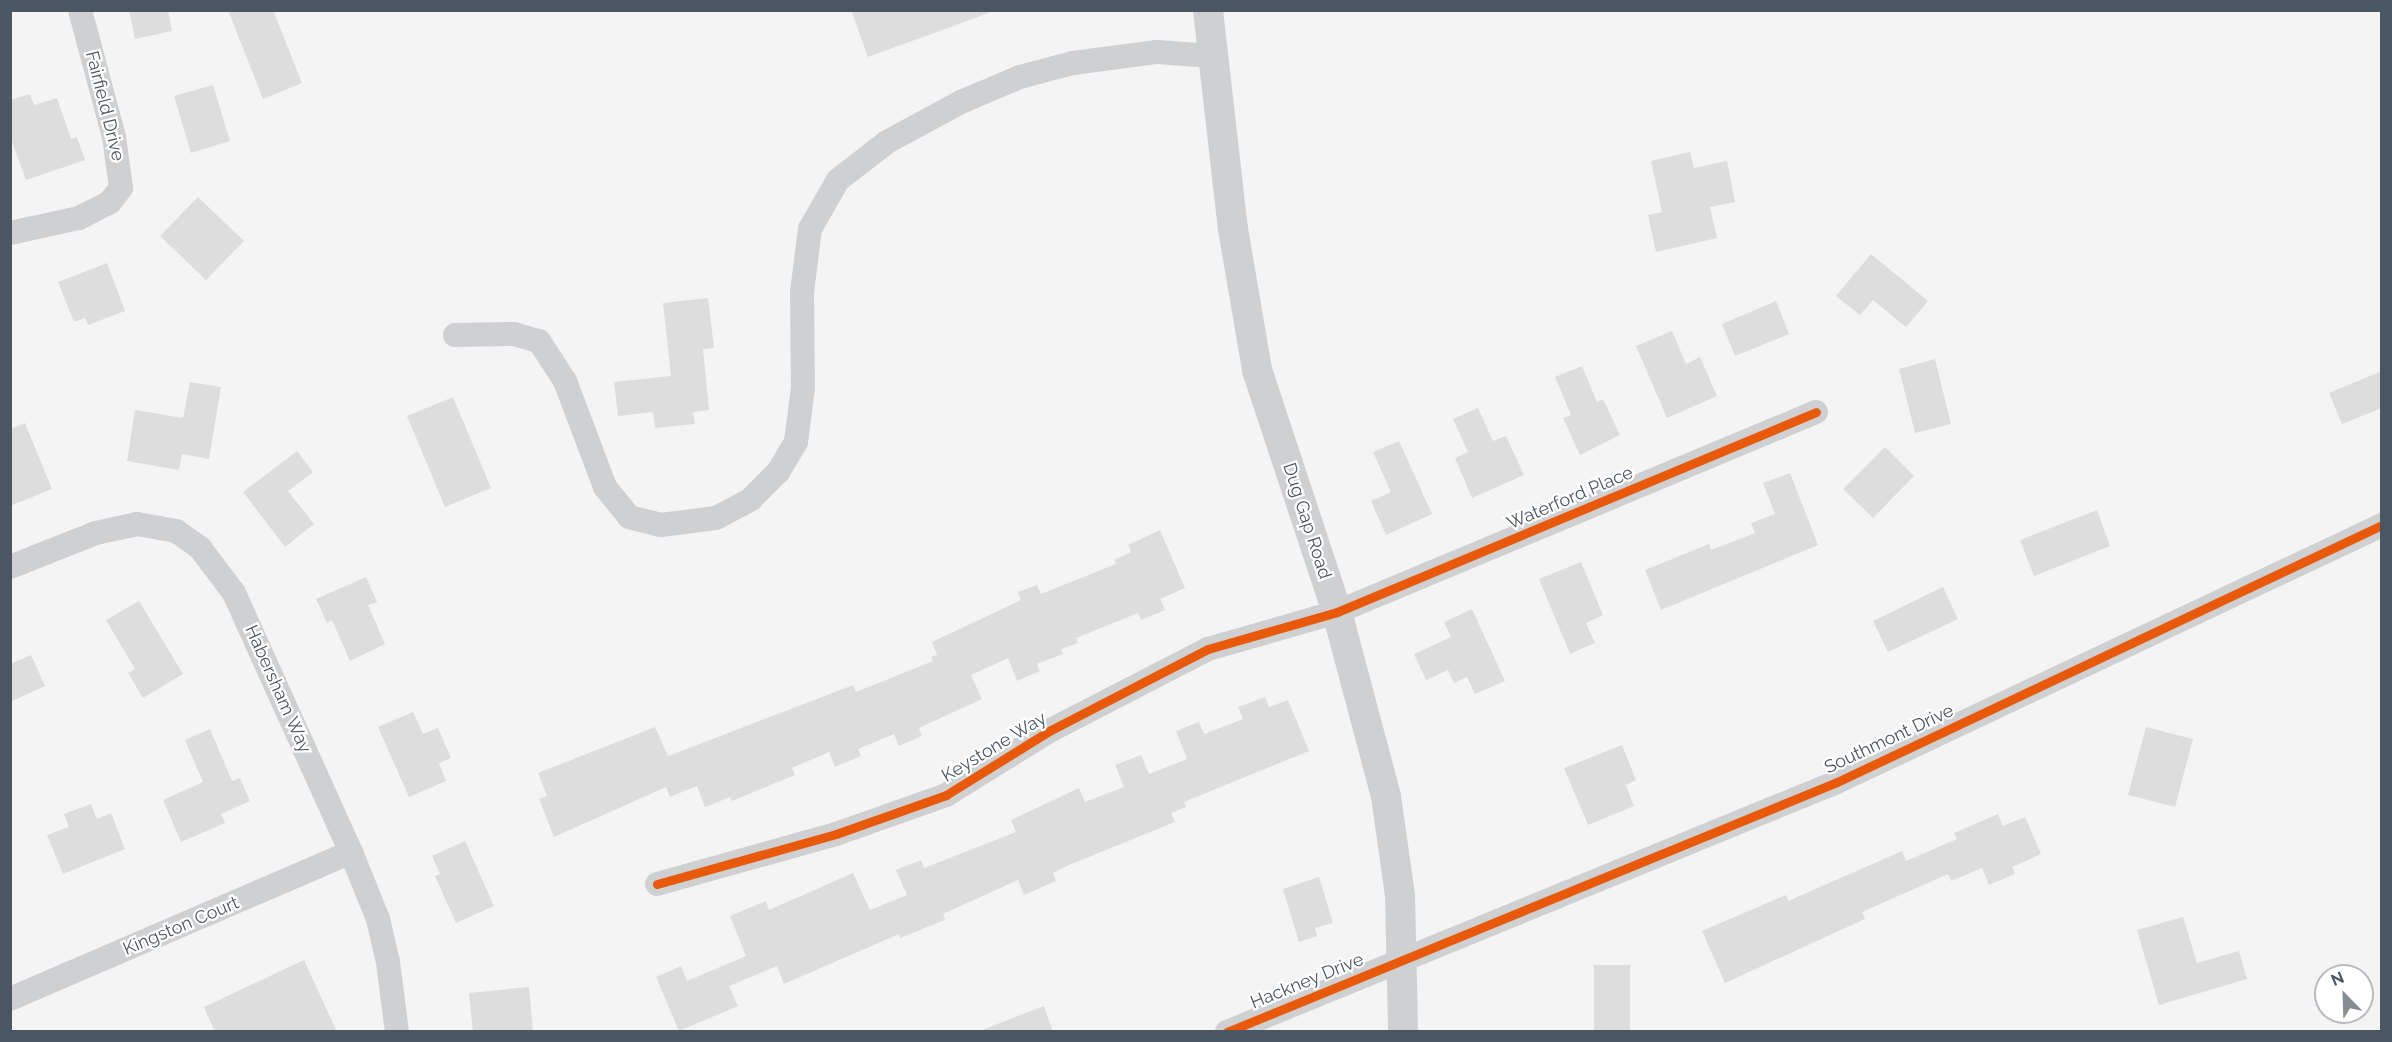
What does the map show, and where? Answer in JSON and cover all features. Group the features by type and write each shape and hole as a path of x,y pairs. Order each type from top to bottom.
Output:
{"street":[{"name":"Fairfield Drive","path":"10,233 79,218 110,202 121,188 114,136 80,10"},
{"name":"Dug Gap Road","path":"1208,10 1233,228 1257,370 1337,612 1386,796 1400,896 1403,1032"},
{"path":"455,335 514,334 539,341 565,381 605,487 629,517 662,525 716,518 751,499 778,472 796,442 802,387 802,292 810,229 838,180 888,142 961,102 1020,77 1073,63 1157,52 1212,56"},
{"name":"Waterford Place","path":"1337,612 1816,412"},
{"name":"Habersham Way","path":"10,567 96,533 137,524 176,531 200,548 234,593 351,852 378,919 388,962 397,1032"},
{"name":"Southmont Drive","path":"1400,961 1838,782 2382,525"},
{"name":"Keystone Way","path":"657,884 836,834 946,795 1052,730 1199,654 1337,612"},
{"name":"Kingston Court","path":"10,999 351,852"},
{"name":"Hackney Drive","path":"1227,1032 1400,961"}],"building":[{"path":"129,10 168,10 172,31 135,39"},
{"path":"228,10 273,10 302,83 263,99"},
{"path":"851,10 989,10 989,13 868,57"},
{"path":"213,85 230,141 191,153 174,96"},
{"path":"30,94 34,105 57,98 71,139 77,137 85,160 26,180 10,136 10,100"},
{"path":"1690,152 1694,168 1727,161 1735,202 1710,207 1717,238 1656,252 1648,215 1662,212 1651,161"},
{"path":"198,197 244,241 206,280 160,236"},
{"path":"1871,254 1928,301 1906,327 1873,300 1860,315 1836,296"},
{"path":"107,263 125,311 88,325 85,318 74,322 58,282"},
{"path":"708,298 714,348 703,349 709,410 693,412 695,424 655,428 653,412 618,416 614,382 671,376 663,303"},
{"path":"1776,301 1789,334 1735,356 1722,324"},
{"path":"1672,331 1686,364 1700,357 1717,396 1667,418 1636,346"},
{"path":"1935,359 1951,424 1915,433 1899,369"},
{"path":"1582,366 1597,402 1603,399 1620,435 1580,455 1563,418 1571,415 1555,377"},
{"path":"2382,371 2382,408 2342,424 2329,393"},
{"path":"190,382 221,387 209,459 182,454 179,470 127,461 135,410 183,418"},
{"path":"453,397 491,488 445,507 407,416"},
{"path":"1478,408 1493,441 1506,436 1524,475 1472,498 1455,458 1468,452 1453,419"},
{"path":"25,423 52,489 10,506 10,429"},
{"path":"1399,441 1432,514 1386,535 1371,501 1391,492 1373,452"},
{"path":"1885,447 1914,476 1873,518 1843,489"},
{"path":"297,451 313,472 288,491 314,524 285,547 243,492"},
{"path":"1790,473 1818,545 1661,610 1645,570 1709,544 1711,550 1755,533 1751,523 1775,514 1763,483"},
{"path":"2097,510 2110,546 2034,576 2020,540"},
{"path":"1160,530 1185,588 1160,599 1165,610 1141,620 1138,613 1076,638 1078,643 1061,649 1063,654 1037,664 1040,671 1017,681 1008,658 971,675 982,699 919,728 922,736 899,746 894,734 858,749 861,756 835,767 829,752 792,768 795,775 732,801 730,797 705,807 697,786 670,797 666,787 554,837 539,799 547,796 538,773 655,727 668,756 853,685 856,692 933,661 931,657 937,655 932,642 1021,600 1018,592 1037,585 1041,594 1116,564 1114,560 1131,552 1128,545"},
{"path":"1581,562 1603,615 1586,623 1595,643 1570,654 1539,579"},
{"path":"366,577 377,602 368,605 385,644 350,661 332,620 327,623 316,599"},
{"path":"1943,587 1958,619 1888,652 1873,621"},
{"path":"139,601 183,674 143,698 128,673 135,669 106,620"},
{"path":"1472,609 1505,681 1475,694 1467,677 1454,683 1448,670 1426,680 1414,654 1451,637 1444,622"},
{"path":"31,655 45,686 10,702 10,664"},
{"path":"1265,697 1269,707 1288,700 1309,751 1184,802 1186,807 1171,813 1175,822 1069,865 1053,873 1056,881 1024,895 1018,880 943,914 945,920 900,938 899,934 784,984 777,966 729,986 738,1006 679,1031 656,977 681,966 687,981 746,956 730,916 766,901 769,910 853,873 870,910 907,895 896,870 921,860 924,868 1016,832 1011,820 1079,788 1085,802 1124,787 1115,765 1141,755 1149,774 1187,759 1176,731 1199,722 1204,734 1243,719 1238,707"},
{"path":"413,712 423,734 438,728 451,758 439,763 446,781 409,797 378,727"},
{"path":"2146,727 2193,739 2175,807 2128,795"},
{"path":"210,729 232,781 240,778 250,801 221,814 225,823 181,842 163,800 203,782 185,740"},
{"path":"1622,745 1636,780 1626,785 1634,806 1588,825 1564,768"},
{"path":"91,804 97,819 111,813 125,849 63,874 47,835 69,827 64,814"},
{"path":"1998,814 2003,826 2025,817 2041,854 2012,867 2015,874 1989,885 1982,868 1951,881 1948,874 1862,912 1865,919 1725,983 1702,931 1786,895 1788,901 1902,851 1906,861 1957,839 1954,833"},
{"path":"465,841 494,906 456,923 435,876 440,874 432,856"},
{"path":"1319,877 1333,923 1315,928 1317,936 1299,942 1283,889"},
{"path":"2183,917 2197,963 2239,951 2247,979 2159,1005 2137,930"},
{"path":"304,960 337,1032 215,1032 204,1007"},
{"path":"1594,965 1630,965 1630,1032 1594,1032"},
{"path":"529,987 533,1032 473,1032 469,993"},
{"path":"1044,1006 1053,1032 982,1032 982,1030"}],"cycle path":[{"path":"657,884 836,834 946,795 1051,730 1208,649 1337,612 1816,412"},
{"path":"1227,1032 1837,782 2382,525"}]}
